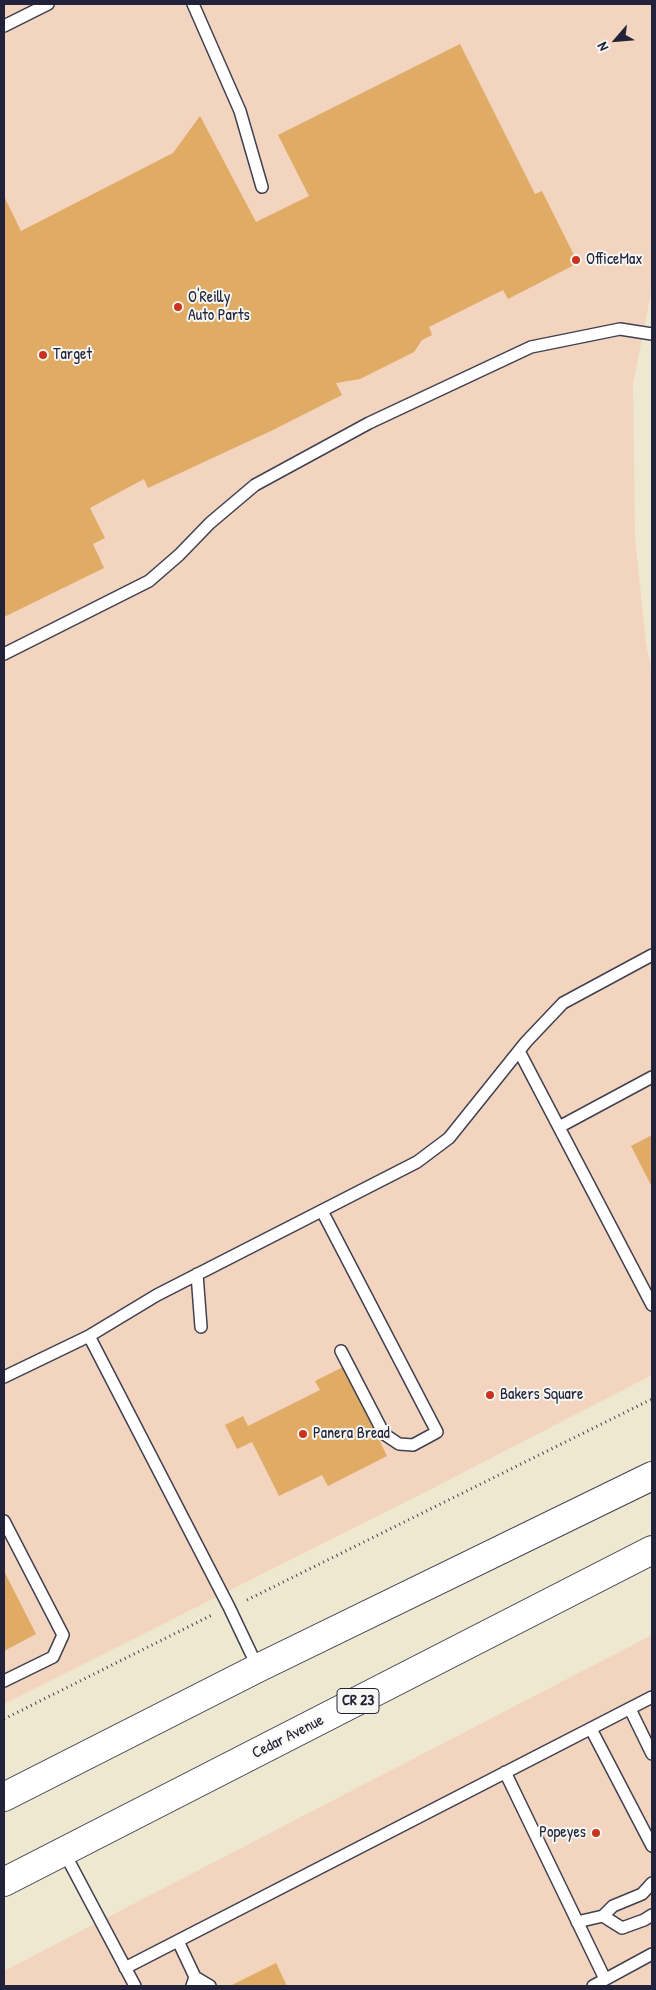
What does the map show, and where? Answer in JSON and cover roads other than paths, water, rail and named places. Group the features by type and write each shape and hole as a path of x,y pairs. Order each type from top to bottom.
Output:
{"main road":[{"path":"4,1797 258,1668 652,1476"},
{"name":"Cedar Avenue","path":"4,1882 652,1550"}],"lane":[{"path":"4,26 48,4"},
{"path":"193,4 240,111 262,187"},
{"path":"4,654 149,581 179,555 210,523 255,485 369,423 532,347 620,329 652,334"},
{"path":"4,1377 89,1336 157,1295 417,1162 449,1138 519,1051 563,1003 652,955"},
{"path":"519,1051 652,1305"},
{"path":"559,1127 652,1077"},
{"path":"322,1211 437,1432 413,1445 399,1444 384,1434 341,1352"},
{"path":"197,1274 201,1327"},
{"path":"89,1336 229,1607 258,1668"},
{"path":"4,1521 63,1635 53,1657 4,1682"},
{"path":"125,1968 652,1697"},
{"path":"630,1709 652,1754"},
{"path":"591,1729 652,1846"},
{"path":"505,1772 605,1979"},
{"path":"64,1852 135,1986"},
{"path":"577,1922 603,1916 613,1906 642,1894 652,1883"},
{"path":"603,1916 622,1928 652,1915"},
{"path":"178,1941 193,1981 210,1986"},
{"path":"593,1986 652,1954"}],"place":[{"name":"OfficeMax","path":"576,260"},
{"name":"O'Reilly Auto Parts","path":"178,307"},
{"name":"Target","path":"43,355"},
{"name":"Bakers Square","path":"490,1395"},
{"name":"Panera Bread","path":"303,1434"},
{"name":"Popeyes","path":"596,1833"}]}
